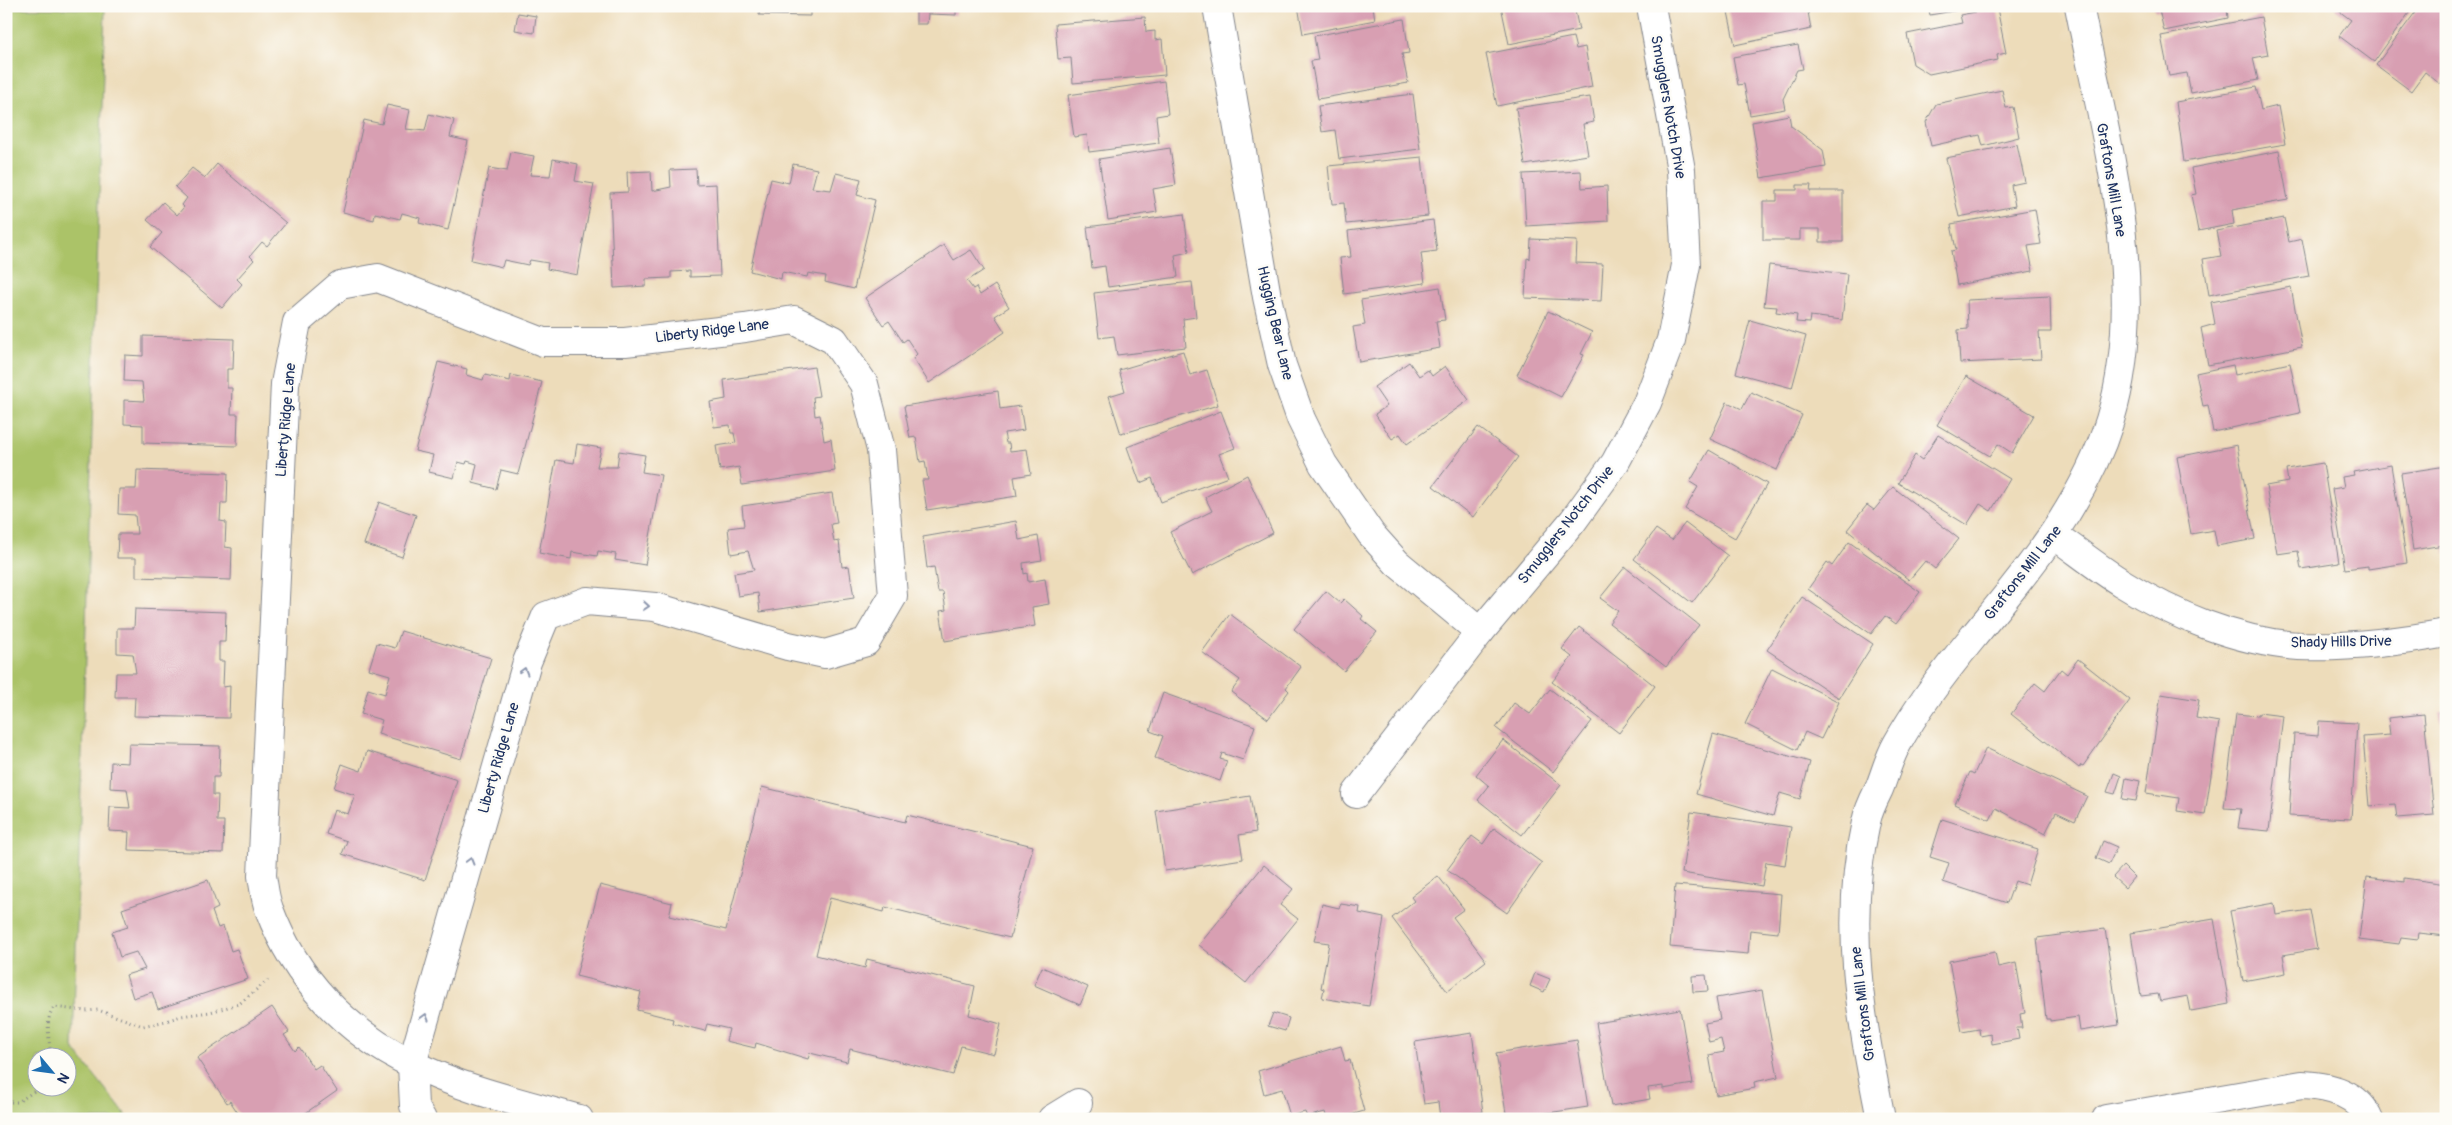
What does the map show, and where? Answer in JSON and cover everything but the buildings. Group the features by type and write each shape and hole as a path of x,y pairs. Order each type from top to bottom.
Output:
{"street":[{"name":"Hugging Bear Lane","path":"1217,6 1267,297 1282,365 1301,419 1323,464 1371,534 1397,563 1480,632"},
{"name":"Smugglers Notch Drive","path":"1356,794 1480,632 1573,520 1615,463 1647,403 1671,340 1686,264 1681,170 1651,6"},
{"name":"Graftons Mill Lane","path":"1881,1119 1867,1046 1856,970 1855,897 1866,820 1896,746 1939,679 2054,535 2075,502 2092,469 2110,419 2122,361 2125,297 2121,220 2079,6"},
{"name":"Liberty Ridge Lane","path":"412,1064 352,1028 326,1002 290,955 268,908 262,876 286,384 297,322 340,285 378,278 543,342 625,342 745,328 794,320 834,340 864,384 881,450 893,596 866,642 826,654 788,646 655,607 587,601 546,616 527,662 412,1064 414,1106 422,1119"},
{"name":"Shady Hills Drive","path":"2054,535 2122,584 2186,616 2249,638 2298,646 2348,645 2410,640 2446,633"},
{"path":"412,1064 470,1088 578,1119"},
{"path":"2106,1119 2302,1085 2320,1086 2338,1091 2363,1106 2369,1119"},
{"path":"1052,1119 1078,1103"}],"path":[{"path":"50,1048 50,1011 54,1007 85,1011 98,1010 143,1026 166,1022 181,1016 210,1012 239,1004 265,984 290,955"},
{"path":"6,1102 18,1102 28,1095"}],"green space":[{"path":"6,8 105,9 73,1048 28,1048 28,1098 78,1098 78,1054 129,1119 6,1119"}]}
